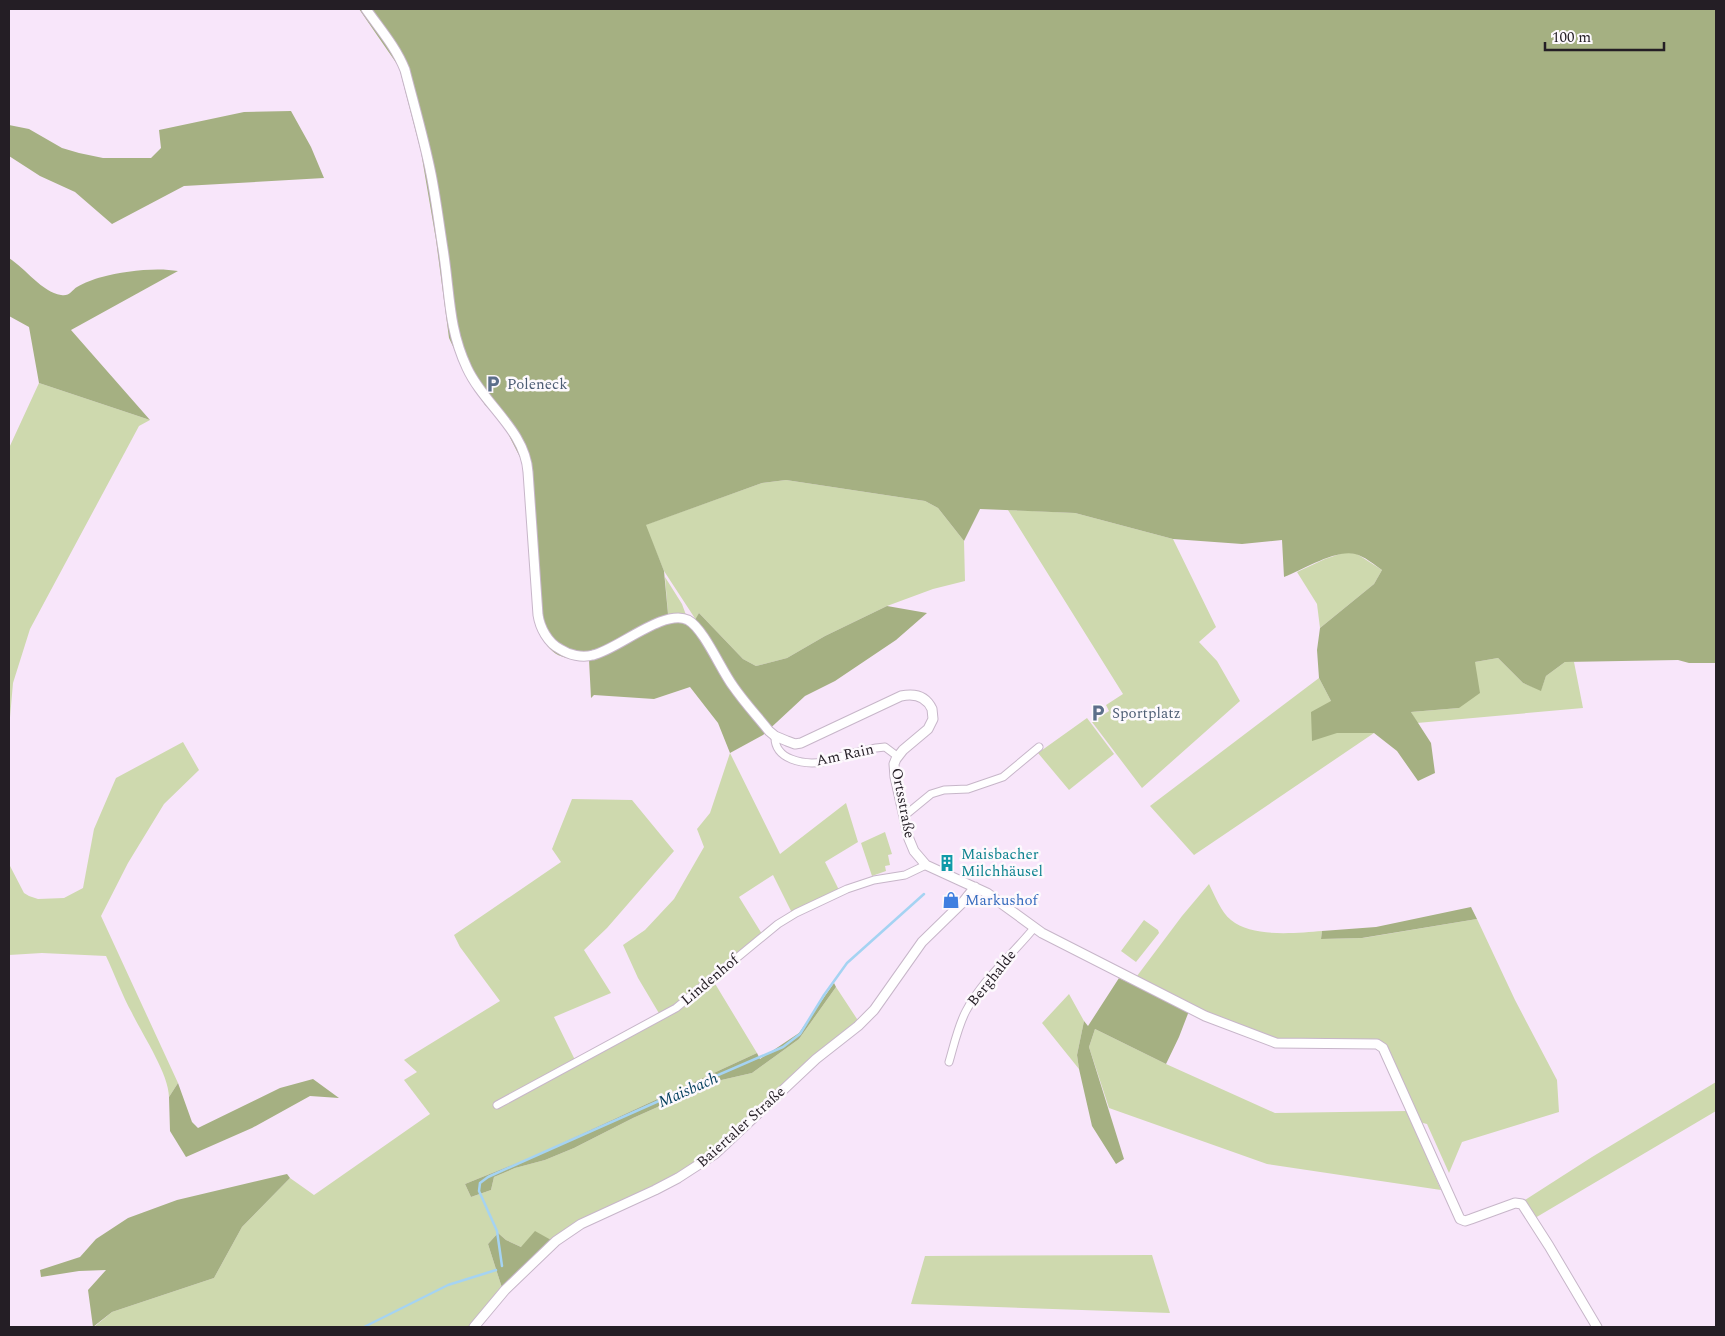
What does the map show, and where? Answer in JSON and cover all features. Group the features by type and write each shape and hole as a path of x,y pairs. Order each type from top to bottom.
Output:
{"street":[{"path":"366,9 396,52 405,70 431,175 446,265 452,324 456,340 473,379 517,438 526,457 538,615 544,632 548,639 562,650 578,656 592,656 660,622 674,618 688,620 703,637 733,686 772,734"},
{"name":"Ortsstraße","path":"772,734 792,743 802,743 901,696 920,696 931,706 933,712 932,722 926,731 897,756 894,768 904,817 914,851 926,865"},
{"name":"Am Rain","path":"772,734 778,752 792,759 807,763 824,762 885,747 897,756"},
{"path":"904,817 931,794 944,790 968,789 1003,777 1039,747"},
{"path":"926,865 997,899 1034,928 1205,1016 1276,1043 1377,1044 1383,1048 1460,1219 1471,1220 1515,1203 1522,1204 1598,1327"},
{"name":"Lindenhof","path":"497,1106 676,1008 758,940 792,915 847,890 874,880 905,875 926,865"},
{"name":"Baiertaler Straße","path":"474,1327 505,1290 556,1241 581,1224 678,1178 715,1154 816,1059 874,1010 922,942 963,902 975,887"},
{"name":"Berghalde","path":"949,1062 961,1023 968,1008 1000,966 1034,928"}],"green space":[{"path":"359,9 1716,9 1716,663 1689,663 1678,660 1565,662 1546,676 1541,691 1523,683 1498,658 1475,662 1480,693 1459,708 1411,712 1431,743 1435,773 1418,781 1397,751 1374,733 1337,733 1312,741 1311,712 1331,701 1319,678 1317,650 1320,628 1374,584 1382,570 1362,557 1347,553 1338,554 1284,577 1282,540 1242,544 1173,539 1075,513 980,509 964,541 938,508 925,501 786,480 762,483 646,525 664,571 668,614 681,623 695,620 699,613 743,659 756,666 787,658 825,636 887,606 927,613 896,640 835,681 805,696 763,735 730,753 718,723 690,687 654,699 594,695 591,698 589,660 562,657 550,649 545,643 537,625 524,465 501,420 485,405 470,383 449,338 436,240 421,152 399,67"},
{"path":"291,111 311,147 324,178 184,186 112,224 75,192 40,176 9,156 9,125 29,129 62,148 79,153 103,158 151,158 161,148 159,130 244,112"},
{"path":"9,258 47,290 64,295 86,283 110,275 130,271 178,271 71,330 150,420 39,383 29,327 9,316"},
{"path":"39,383 150,420 139,426 30,629 13,683 9,729 9,448"},
{"path":"786,480 925,501 938,508 964,541 965,581 933,589 887,606 825,636 787,658 756,666 743,659 699,613 696,620 664,571 645,525 762,483"},
{"path":"1008,510 1075,513 1173,539 1216,627 1199,642 1217,661 1240,701 1142,788 1092,722 1109,711 1106,705 1123,694"},
{"path":"1346,552 1357,554 1382,570 1374,584 1320,628 1317,604 1297,572"},
{"path":"665,577 682,604 686,615 668,614"},
{"path":"1498,658 1523,683 1541,690 1546,676 1565,662 1574,662 1583,708 1417,723 1411,712 1459,708 1475,662"},
{"path":"1319,678 1331,701 1337,733 1374,733 1194,855 1150,806"},
{"path":"1087,718 1114,754 1069,790 1038,753"},
{"path":"183,742 199,770 164,804 128,863 101,916 178,1083 169,1097 165,1077 128,1006 106,956 42,953 9,955 9,864 24,893 38,899 64,898 83,888 94,829 116,778"},
{"path":"730,753 780,854 846,803 858,842 825,862 839,890 792,913 773,875 739,897 762,934 711,977 757,1053 532,1157 465,1184 471,1197 491,1190 494,1177 574,1148 704,1084 752,1073 799,1039 836,987 859,1022 711,1155 667,1180 573,1226 551,1240 521,1247 506,1240 498,1233 488,1244 503,1291 472,1327 94,1327 112,1312 214,1278 242,1227 290,1178 314,1195 430,1114 404,1080 417,1072 404,1060 500,1001 460,947 454,935 561,862 552,849 572,799 632,800 674,851 607,928 584,950 611,993 554,1017 575,1060 660,1015 638,978 623,945 645,930 674,899 704,847 697,829 710,813"},
{"path":"885,832 892,854 888,855 890,865 885,866 886,871 872,876 861,843"},
{"path":"1209,884 1227,917 1240,926 1263,932 1322,931 1321,939 1363,938 1477,919 1515,1000 1557,1080 1559,1112 1462,1142 1449,1173 1427,1124 1419,1122 1381,1042 1272,1039 1204,1011 1137,976 1182,916"},
{"path":"1471,907 1477,919 1362,938 1321,939 1322,931 1376,927"},
{"path":"1144,920 1158,930 1159,933 1136,962 1121,951"},
{"path":"1119,978 1189,1011 1166,1064 1095,1029 1089,1047 1124,1159 1116,1164 1092,1126 1077,1055 1084,1021 1088,1026"},
{"path":"834,983 836,987 799,1039 752,1073 704,1084 574,1148 494,1177 491,1190 471,1197 465,1184 532,1157 757,1053 760,1059 799,1033"},
{"path":"1069,994 1084,1021 1077,1055 1079,1069 1042,1023"},
{"path":"1095,1029 1166,1064 1275,1113 1407,1111 1441,1190 1267,1164 1109,1108 1089,1047"},
{"path":"313,1079 339,1098 310,1096 252,1128 186,1157 170,1131 169,1097 178,1083 192,1122 198,1128 280,1088"},
{"path":"1716,1082 1716,1111 1535,1218 1525,1200"},
{"path":"287,1174 290,1178 242,1227 214,1278 112,1312 93,1327 88,1290 106,1270 79,1271 41,1277 40,1270 80,1257 96,1239 128,1218 177,1200"},
{"path":"535,1231 551,1240 503,1291 488,1244 498,1233 506,1240 521,1247"},
{"path":"1152,1255 1170,1313 911,1304 925,1256"}],"waterway":[{"name":"Maisbach","path":"502,1266 497,1231 479,1191 480,1183 488,1177 783,1047 800,1034 824,995 847,963 924,894"},
{"name":"Maisbach","path":"364,1327 448,1285 496,1270"}],"place":[{"name":"Poleneck","path":"493,384"},
{"name":"Sportplatz","path":"1098,713"},
{"name":"Maisbacher Milchhäusel","path":"947,863"},
{"name":"Markushof","path":"951,900"}]}
